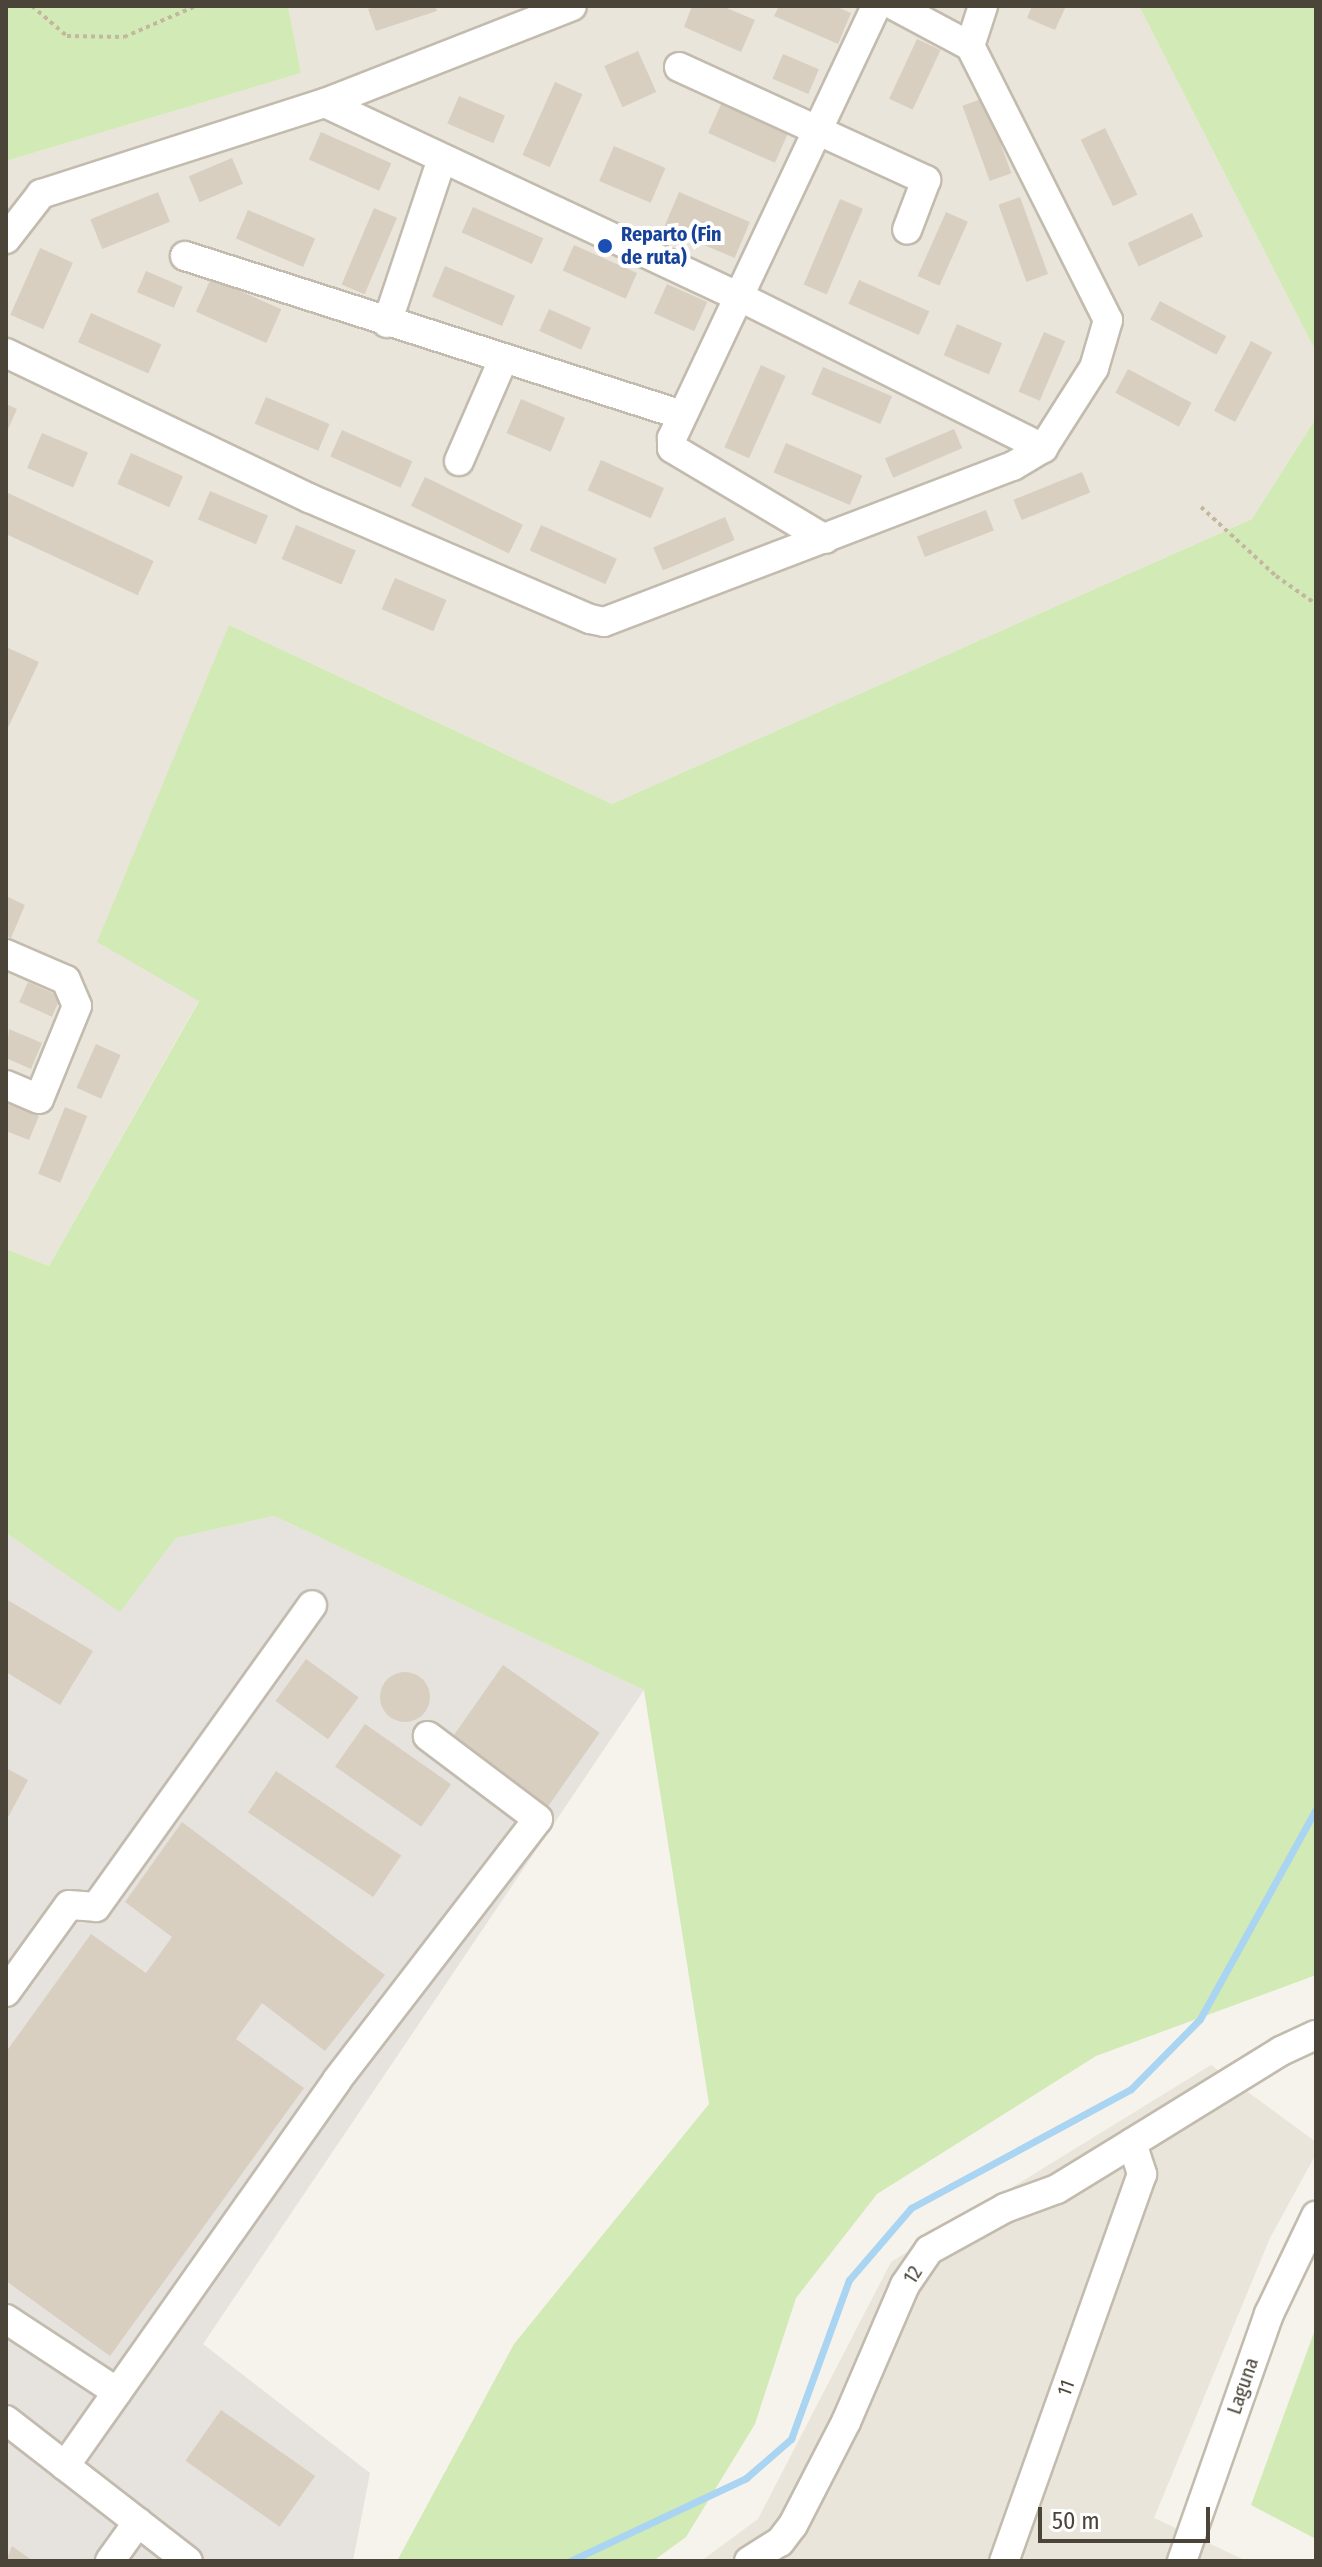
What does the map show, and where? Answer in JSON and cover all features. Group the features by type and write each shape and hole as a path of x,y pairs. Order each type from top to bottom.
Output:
{"street":[{"path":"6,239 41,194 325,103 572,6"},
{"path":"825,539 672,448 682,415 820,130 876,6"},
{"path":"6,353 309,498 590,619 617,620 1013,466 1043,448 1094,368 1108,320 970,46 895,6"},
{"path":"970,46 983,6"},
{"path":"679,67 926,180 907,230"},
{"path":"325,103 740,297 1043,448"},
{"path":"387,323 442,159"},
{"path":"185,256 682,415"},
{"path":"459,461 503,360"},
{"path":"6,954 66,980 77,1006 39,1099 6,1085"},
{"path":"6,1992 69,1905 96,1907 312,1605"},
{"path":"65,2466 337,2080 538,1819 428,1736"},
{"name":"12","path":"749,2561 780,2542 793,2525 846,2422 905,2285 929,2250 1005,2208 1057,2189 1281,2051 1316,2035"},
{"name":"11","path":"1004,2561 1142,2174 1132,2143"},
{"name":"Laguna","path":"1182,2561 1269,2314 1316,2216"},
{"path":"6,2319 117,2392"},
{"path":"6,2420 188,2561"},
{"path":"110,2561 138,2522"}],"path":[{"path":"32,6 67,36 124,37 196,6"},
{"path":"1201,507 1276,576 1316,604"}],"shaded area":[{"path":"288,6 1139,6 1316,352 1316,418 1252,519 612,804 229,625 199,1000 49,1266 6,1249 6,161 301,73"},
{"path":"274,1516 644,1690 203,2344 370,2473 353,2561 6,2561 6,1533 120,1611 176,1538"},
{"path":"1211,2065 1316,2142 1316,2154 1270,2238 1154,2518 1247,2561 701,2561 758,2519 891,2262"}],"green space":[{"path":"6,6 288,6 301,73 6,161"},
{"path":"1139,6 1316,6 1316,352"},
{"path":"1316,418 1316,1975 1096,2056 877,2194 796,2298 755,2424 686,2537 653,2561 397,2561 514,2344 709,2104 644,1690 274,1516 176,1538 120,1612 6,1533 6,1249 49,1266 199,1001 97,942 229,625 612,804 1252,519"},
{"path":"1316,2327 1316,2539 1251,2505"}],"building":[{"path":"377,6 435,6 437,11 376,31 368,9"},
{"path":"692,6 722,6 755,20 741,52 684,27"},
{"path":"779,6 835,6 851,13 838,44 774,16"},
{"path":"1032,6 1066,6 1055,30 1027,18"},
{"path":"917,39 941,50 913,110 889,99"},
{"path":"638,51 656,92 623,107 604,66"},
{"path":"783,54 819,69 808,94 772,79"},
{"path":"555,82 582,94 550,167 522,155"},
{"path":"459,96 505,116 493,143 447,124"},
{"path":"984,98 1011,173 990,181 962,106"},
{"path":"722,102 789,132 775,163 708,133"},
{"path":"1105,128 1137,195 1113,206 1081,140"},
{"path":"321,132 391,163 379,191 309,159"},
{"path":"614,146 666,168 651,203 599,181"},
{"path":"232,158 243,184 200,202 189,176"},
{"path":"158,192 170,222 102,249 90,219"},
{"path":"679,192 750,222 735,258 664,228"},
{"path":"1020,197 1048,274 1026,282 998,205"},
{"path":"840,199 863,209 827,294 804,285"},
{"path":"473,207 543,238 532,264 462,233"},
{"path":"374,208 397,218 365,294 342,284"},
{"path":"248,210 315,239 303,267 236,239"},
{"path":"946,212 968,222 939,286 918,276"},
{"path":"1192,213 1203,237 1139,267 1128,243"},
{"path":"574,245 637,273 626,299 563,271"},
{"path":"40,248 73,263 43,329 10,315"},
{"path":"445,266 515,296 502,326 432,296"},
{"path":"146,271 183,287 174,308 137,292"},
{"path":"211,278 281,309 266,343 196,312"},
{"path":"859,280 929,311 919,335 848,304"},
{"path":"667,284 707,302 694,331 654,313"},
{"path":"1160,301 1226,336 1216,355 1150,320"},
{"path":"549,309 591,328 581,350 539,331"},
{"path":"91,313 161,344 148,374 78,342"},
{"path":"957,324 1002,343 989,374 944,355"},
{"path":"1044,332 1065,341 1040,401 1019,392"},
{"path":"1251,341 1272,352 1235,422 1214,411"},
{"path":"761,365 786,376 749,458 724,447"},
{"path":"823,367 892,396 880,424 811,395"},
{"path":"1128,369 1192,403 1179,427 1115,393"},
{"path":"266,397 330,424 318,451 255,424"},
{"path":"521,399 565,418 551,452 507,433"},
{"path":"6,404 17,409 6,434"},
{"path":"954,429 962,448 893,478 885,458"},
{"path":"342,430 412,461 401,488 330,456"},
{"path":"42,433 88,453 73,488 27,468"},
{"path":"786,443 862,475 850,505 773,472"},
{"path":"131,453 183,476 169,507 117,484"},
{"path":"601,460 664,488 651,518 588,490"},
{"path":"1082,472 1090,492 1022,520 1013,500"},
{"path":"425,477 523,525 509,554 411,506"},
{"path":"210,491 268,516 256,544 198,520"},
{"path":"6,492 154,561 138,595 6,534"},
{"path":"986,510 994,531 925,557 917,537"},
{"path":"725,517 735,540 663,570 653,547"},
{"path":"296,525 356,550 341,584 282,559"},
{"path":"541,525 617,559 605,584 530,551"},
{"path":"395,578 447,600 433,631 382,609"},
{"path":"6,647 39,662 6,732"},
{"path":"6,896 25,905 11,938 6,936"},
{"path":"28,982 61,997 52,1017 19,1002"},
{"path":"9,1029 42,1043 31,1069 6,1058"},
{"path":"96,1044 121,1055 101,1099 76,1088"},
{"path":"6,1101 39,1116 29,1140 6,1131"},
{"path":"65,1107 87,1116 60,1183 38,1174"},
{"path":"6,1599 93,1651 60,1705 6,1672"},
{"path":"306,1659 359,1697 328,1739 275,1701"},
{"path":"503,1665 600,1733 548,1806 451,1739"},
{"path":"405,1672 423,1679 430,1697 423,1715 405,1722 387,1715 380,1697 387,1679"},
{"path":"365,1724 451,1784 421,1827 335,1767"},
{"path":"6,1768 28,1780 6,1821"},
{"path":"276,1771 401,1855 373,1897 248,1812"},
{"path":"182,1822 385,1975 325,2051 262,2003 236,2039 304,2088 110,2356 6,2281 6,2052 91,1934 146,1973 172,1937 125,1902"},
{"path":"221,2410 315,2476 280,2527 185,2461"},
{"path":"12,2546 33,2561 6,2561"}],"waterway":[{"path":"570,2561 746,2478 791,2439 849,2280 911,2208 1131,2089 1200,2019 1316,1809"}],"place":[{"name":"Reparto (Fin de ruta)","path":"605,246"}]}
